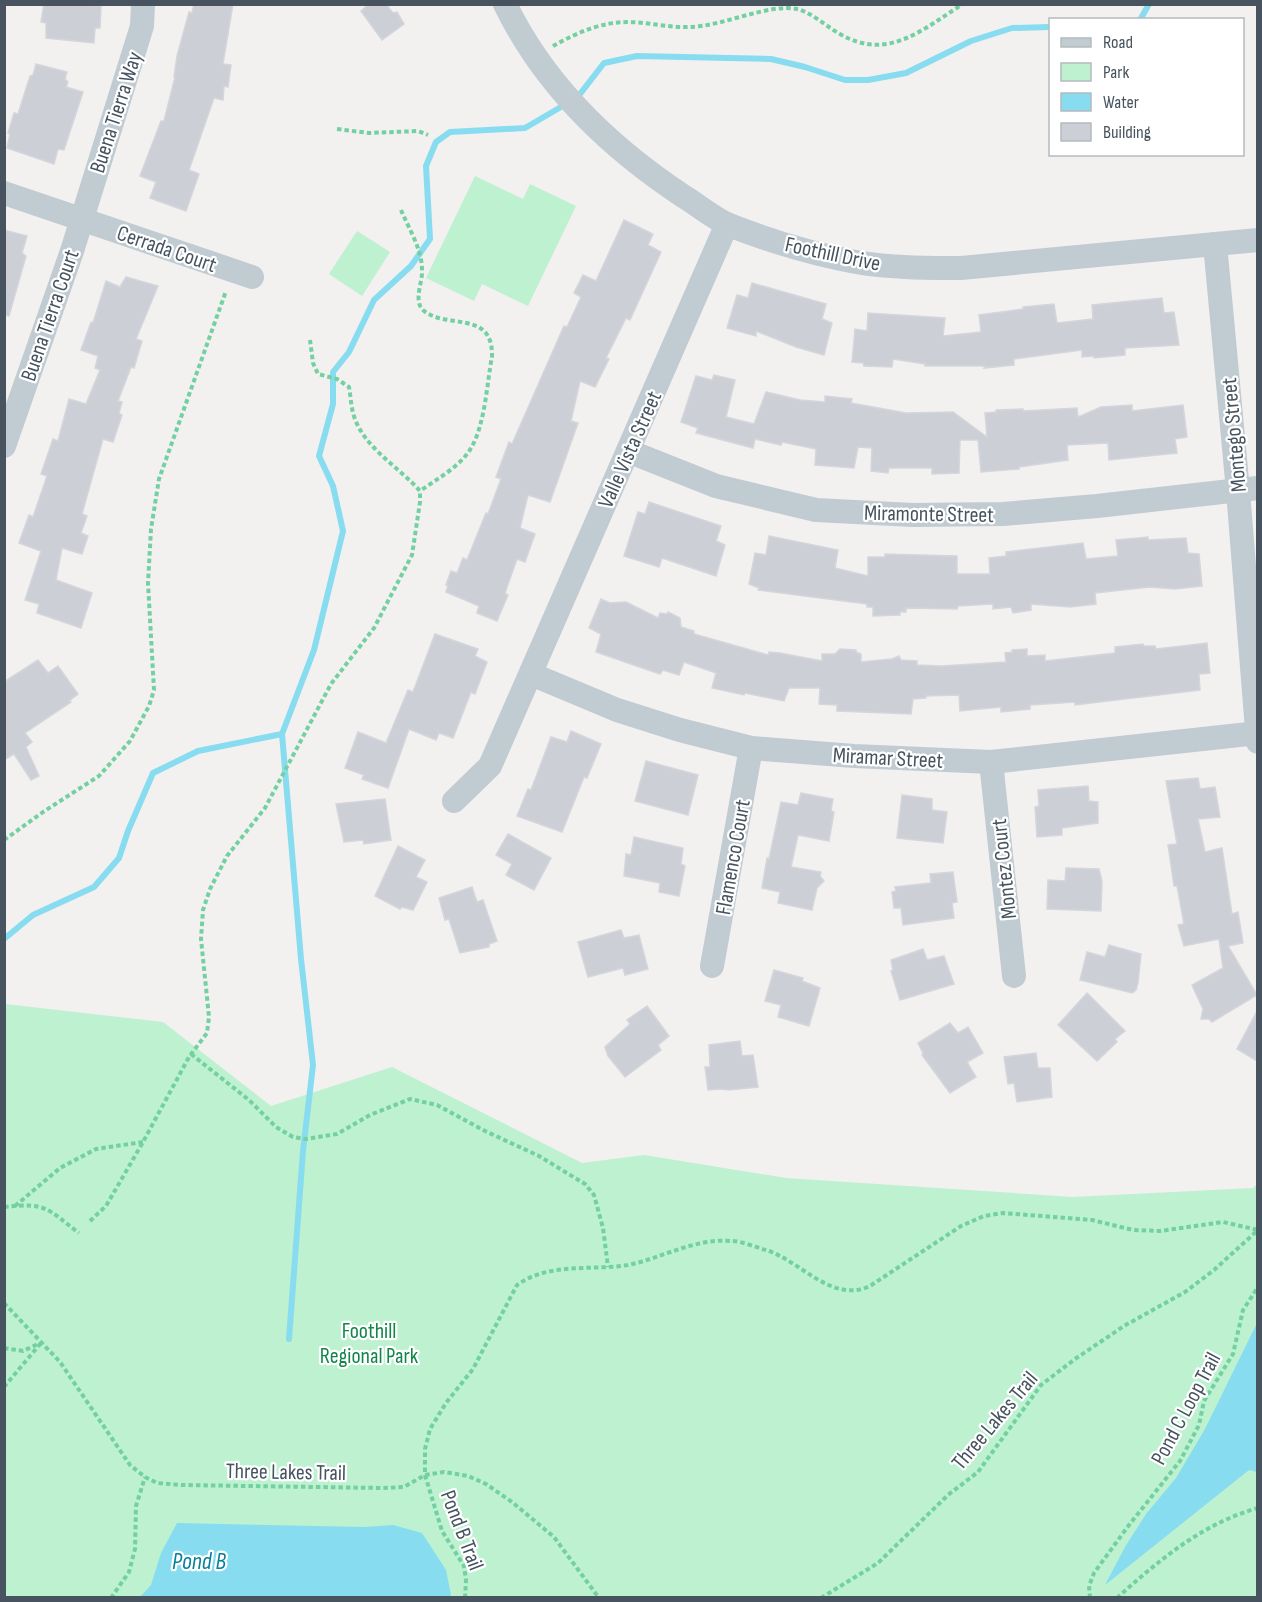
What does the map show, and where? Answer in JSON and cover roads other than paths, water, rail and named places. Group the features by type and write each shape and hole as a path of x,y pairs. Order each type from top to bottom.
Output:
{"street":[{"name":"Buena Tierra Way","path":"81,219 142,26 143,4"},
{"name":"Foothill Drive","path":"505,4 534,57 561,91 602,134 652,175 727,224 797,249 857,262 916,268 961,268 1257,240"},
{"name":"Cerrada Court","path":"4,194 243,274"},
{"name":"Buena Tierra Court","path":"4,446 81,219"},
{"name":"Valle Vista Street","path":"454,801 490,766 727,224"},
{"name":"Montego Street","path":"1215,244 1248,489 1257,736"},
{"name":"Miramonte Street","path":"628,451 717,486 816,510 913,515 1003,514 1248,489"},
{"name":"Miramar Street","path":"531,674 617,710 680,730 751,748 917,760 991,762 1257,736"},
{"name":"Flamenco Court","path":"712,966 751,748"},
{"name":"Montez Court","path":"991,762 1014,976"}],"water":[{"path":"1257,1323 1257,1472 1249,1470 1105,1585 1146,1514 1176,1478 1205,1429"},
{"name":"Pond B","path":"177,1523 364,1527 393,1525 422,1533 446,1570 451,1595 450,1598 140,1597 151,1585 161,1553"}],"waterway":[{"path":"1141,18 1149,4"},
{"path":"575,98 604,63 637,56 771,59 845,80 868,80 906,73 971,41 1012,28 1049,27"},
{"path":"289,1339 303,1151 313,1065 301,959 282,734 314,650 343,531 333,486 319,456 333,404 333,372 349,352 374,300 411,266 430,239 426,166 436,142 450,132 525,128 566,104"},
{"path":"4,939 33,915 94,887 119,858 153,773 198,751 282,734"}],"park label":[{"name":"Foothill Regional Park","path":"369,1342"}]}
